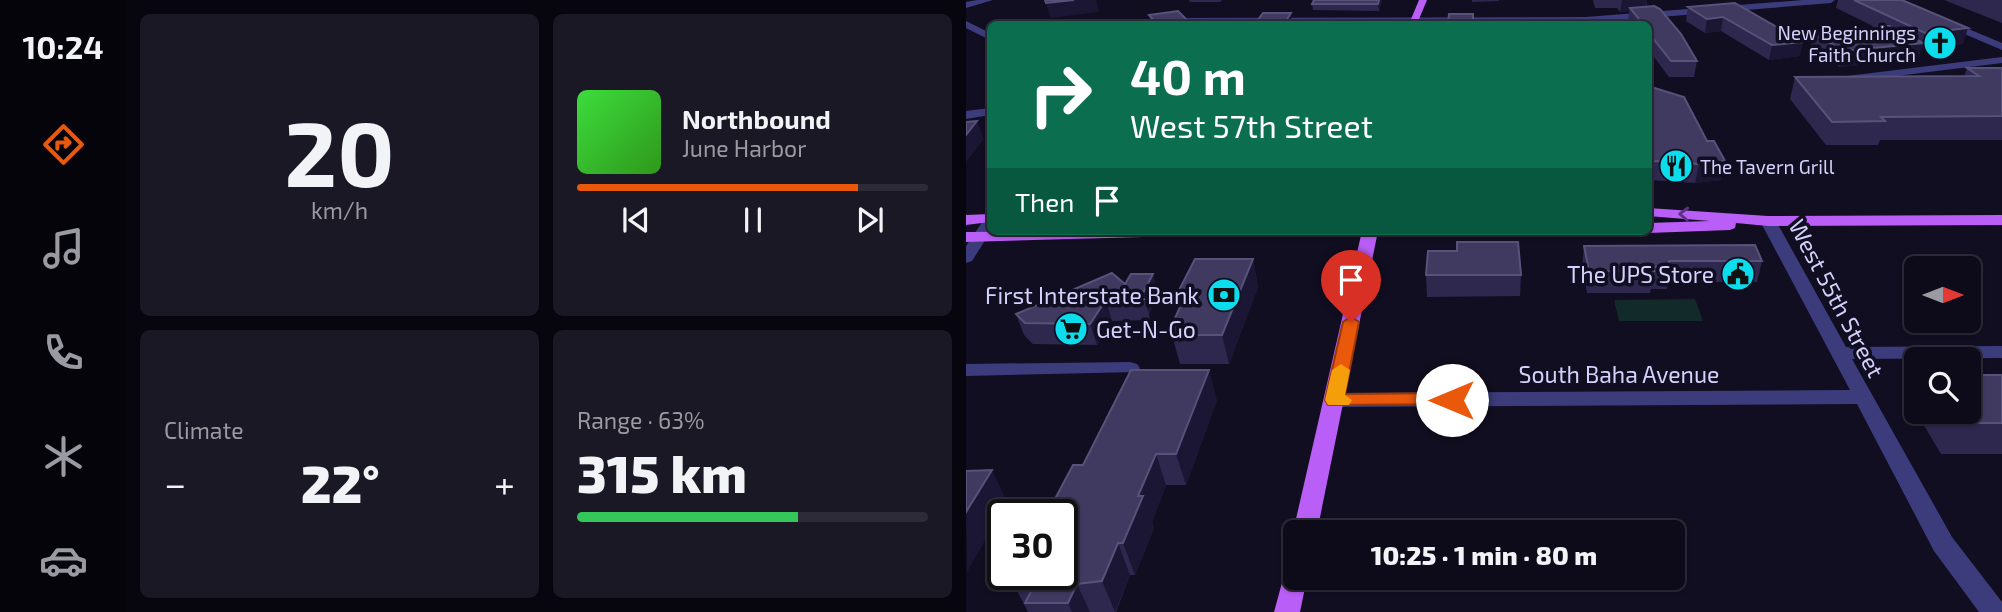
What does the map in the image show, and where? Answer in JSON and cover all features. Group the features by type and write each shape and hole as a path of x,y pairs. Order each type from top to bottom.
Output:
{"main road":[{"path":"1414,21 1423,0"},
{"path":"1409,4 1412,21"},
{"path":"1652,212 1768,220 2002,220"},
{"path":"966,220 987,220"},
{"path":"1652,228 1722,226 1768,220"},
{"path":"973,237 1042,235"},
{"path":"1308,520 1369,235"},
{"path":"1287,612 1292,590"}],"street":[{"path":"966,5 989,0"},
{"path":"1514,21 1614,19 1831,0"},
{"path":"1933,17 2002,47"},
{"path":"966,24 987,35"},
{"path":"1832,80 2002,60"},
{"path":"966,115 987,112"},
{"name":"West 55th Street","path":"1768,220 1942,544 1994,612"},
{"path":"966,258 973,237 987,223"},
{"path":"1839,353 2002,352"},
{"path":"966,370 1130,368"},
{"name":"South Baha Avenue","path":"1334,400 1862,397"}],"green space":[{"path":"1695,299 1703,321 1619,321 1614,300"}],"building":[{"path":"1045,0 1074,0 1046,3"},
{"path":"1314,0 1379,0 1378,4 1312,4"},
{"path":"1854,0 1902,0 1968,28 1925,33"},
{"path":"1735,3 1803,42 1772,45 1723,17 1707,19 1688,7"},
{"path":"1654,6 1660,9 1681,34 1697,61 1671,61 1652,37 1652,21 1641,21 1630,8"},
{"path":"1178,11 1188,21 1154,21 1149,15"},
{"path":"1263,13 1291,13 1286,21 1257,21"},
{"path":"1449,14 1473,14 1473,21 1448,21"},
{"path":"1889,26 1923,43 1844,51 1813,34"},
{"path":"1967,68 2002,68 2002,116 1881,117 1885,121 1832,122 1795,77 1979,76"},
{"path":"1652,87 1684,97 1707,141 1714,141 1725,161 1699,164 1653,161"},
{"path":"977,121 966,135 966,122"},
{"path":"1457,242 1518,242 1521,275 1426,275 1428,251 1457,251"},
{"path":"1755,245 1762,261 1669,261 1670,267 1652,267 1654,271 1589,271 1584,246"},
{"path":"1195,259 1253,259 1222,335 1172,335 1180,318 1175,318 1185,296 1176,296"},
{"path":"1112,273 1125,284 1131,274 1153,274 1141,297 1144,299 1106,300 1090,324 1025,323 1016,314"},
{"path":"1131,370 1209,370 1176,454 1156,454 1138,496 1143,496 1123,543 1118,543 1102,581 1078,584 1078,499 1055,499 1073,465 1083,465"},
{"path":"1981,375 2002,375 2002,423 1981,423"},
{"path":"992,470 966,512 966,471"},
{"path":"1032,590 1074,590 1068,603 1025,603"}],"slow traffic":[{"path":"1341,370 1334,400 1343,400"}],"place":[{"name":"New Beginnings Faith Church","path":"1940,43"},
{"name":"The Tavern Grill","path":"1676,166"},
{"name":"The UPS Store","path":"1738,274"},
{"name":"First Interstate Bank","path":"1224,295"},
{"name":"Get-N-Go","path":"1071,329"}],"route":[{"path":"1351,322 1334,400 1452,400"}]}
